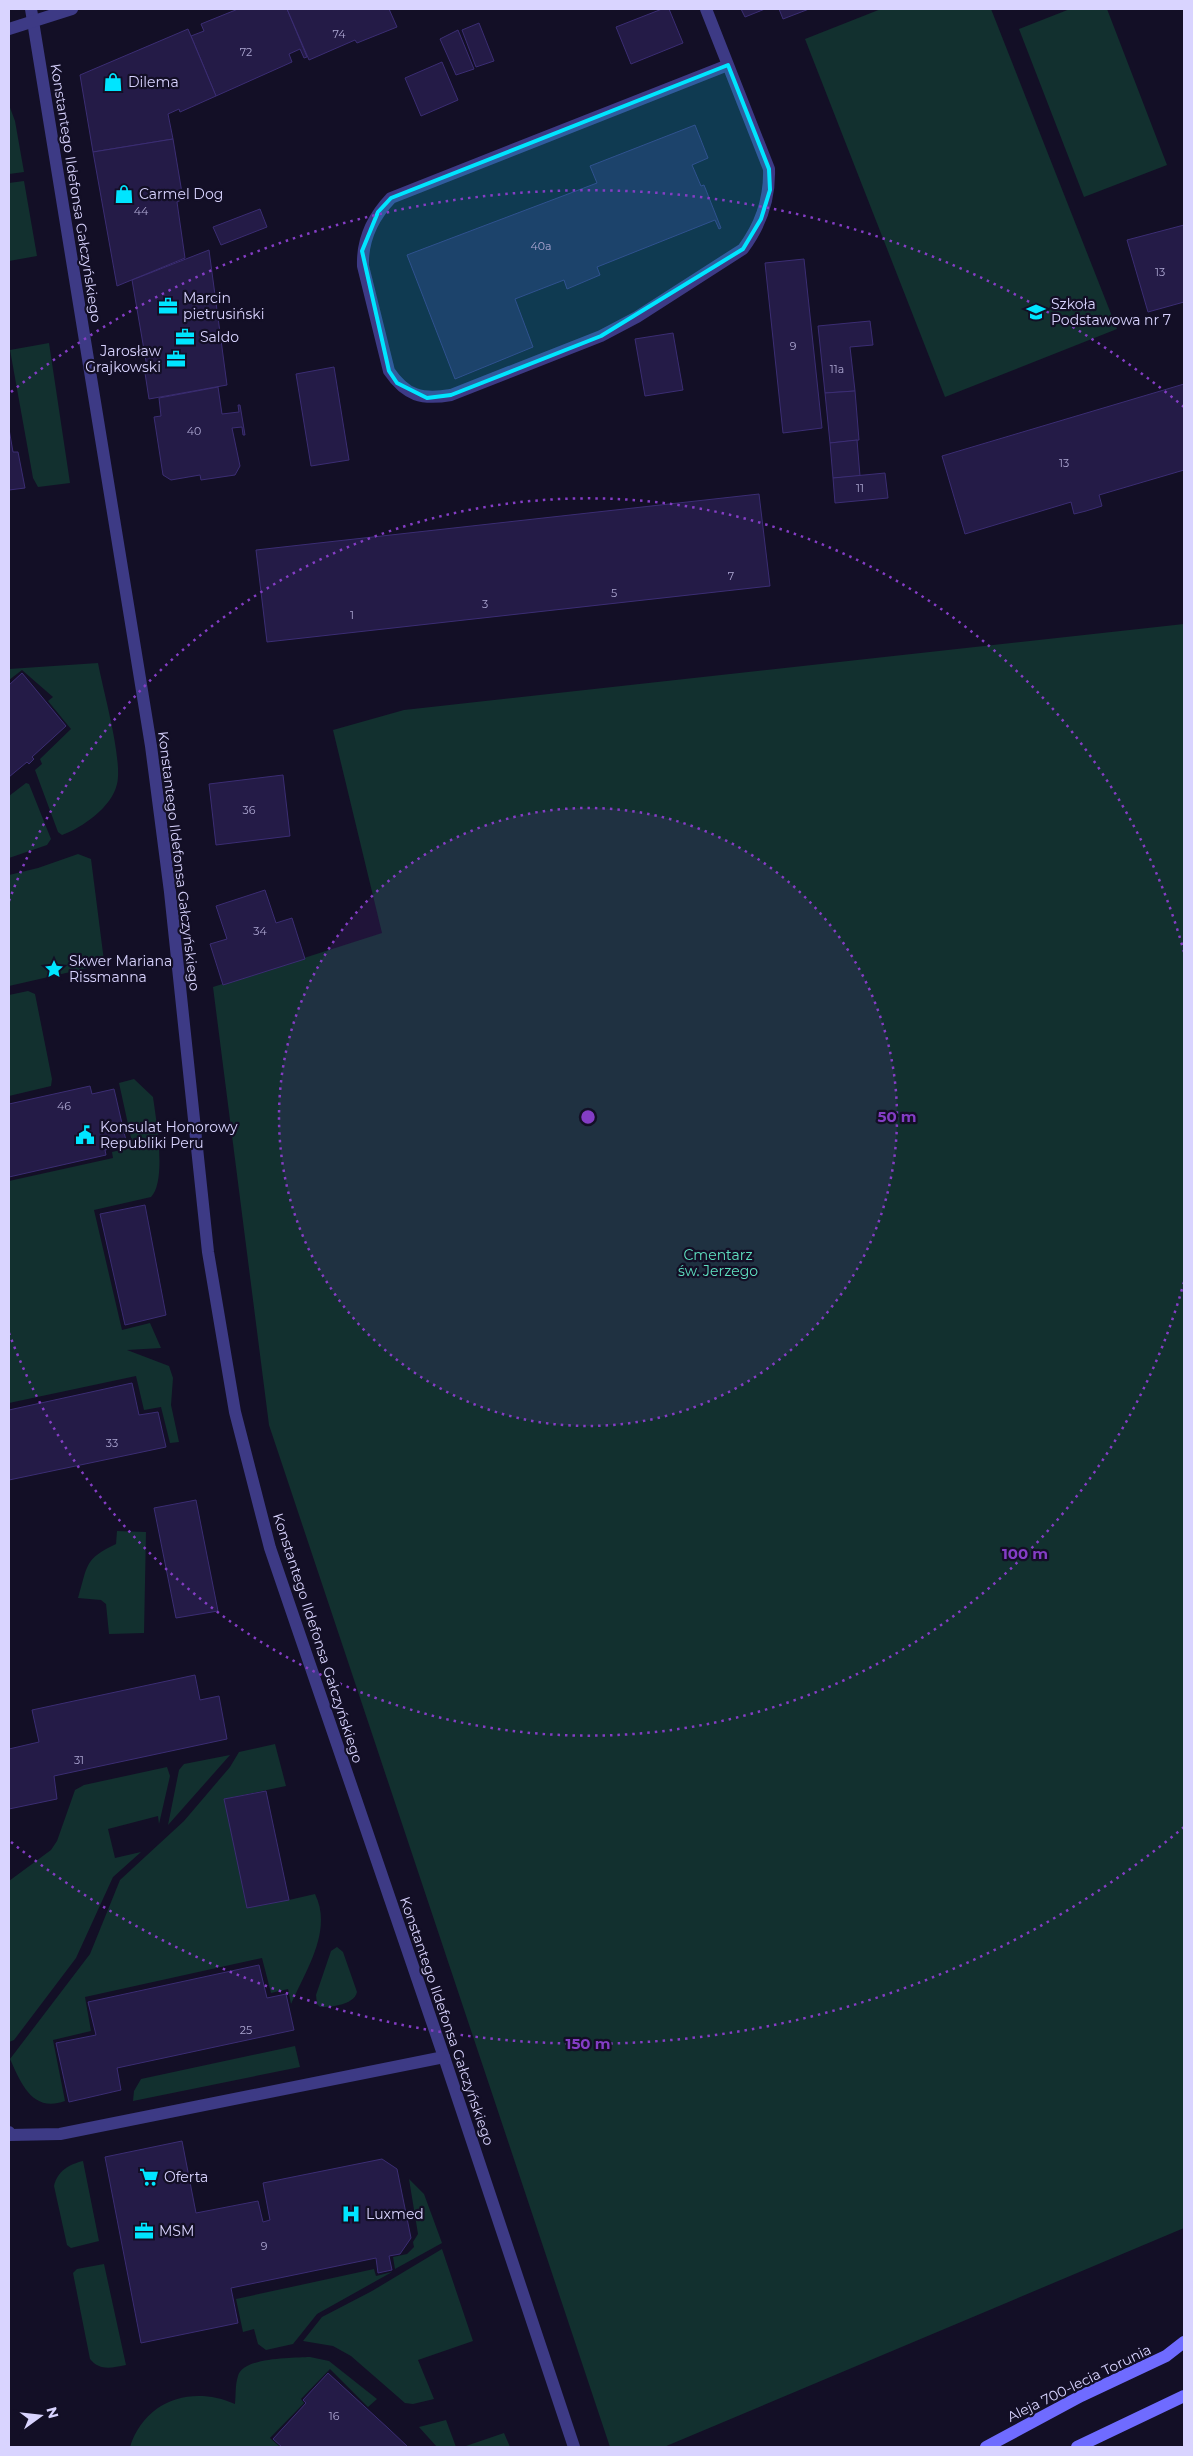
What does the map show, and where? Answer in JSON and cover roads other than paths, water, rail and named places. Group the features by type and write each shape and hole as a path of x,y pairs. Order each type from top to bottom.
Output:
{"main road":[{"name":"Aleja 700-lecia Torunia","path":"986,2447 1081,2396 1166,2356 1184,2342"},
{"path":"1077,2447 1184,2396"}],"street":[{"name":"Konstantego Ildefonsa Gałczyńskiego","path":"31,9 151,746 170,892 208,1252 235,1412 270,1548 444,2057 574,2447"},
{"path":"9,30 72,9"},
{"path":"706,9 728,65 769,170 770,190 761,218 753,236 743,249 637,317 601,336 451,395 427,398 406,390 397,383 389,371 363,266 362,251 365,239 378,212 392,198 398,194 728,65"},
{"path":"9,2134 60,2134 444,2057"}],"place":[{"name":"Dilema","path":"113,82"},
{"name":"Carmel Dog","path":"124,194"},
{"name":"Marcin pietrusiński","path":"168,306"},
{"name":"Szkoła Podstawowa nr 7","path":"1036,312"},
{"name":"Saldo","path":"185,337"},
{"name":"Jarosław Grajkowski","path":"176,359"},
{"name":"Skwer Mariana Rissmanna","path":"54,969"},
{"name":"Konsulat Honorowy Republiki Peru","path":"85,1135"},
{"name":"Oferta","path":"149,2177"},
{"name":"Luxmed","path":"351,2214"},
{"name":"MSM","path":"144,2231"}],"park label":[{"name":"Cmentarz św. Jerzego","path":"718,1264"}]}
